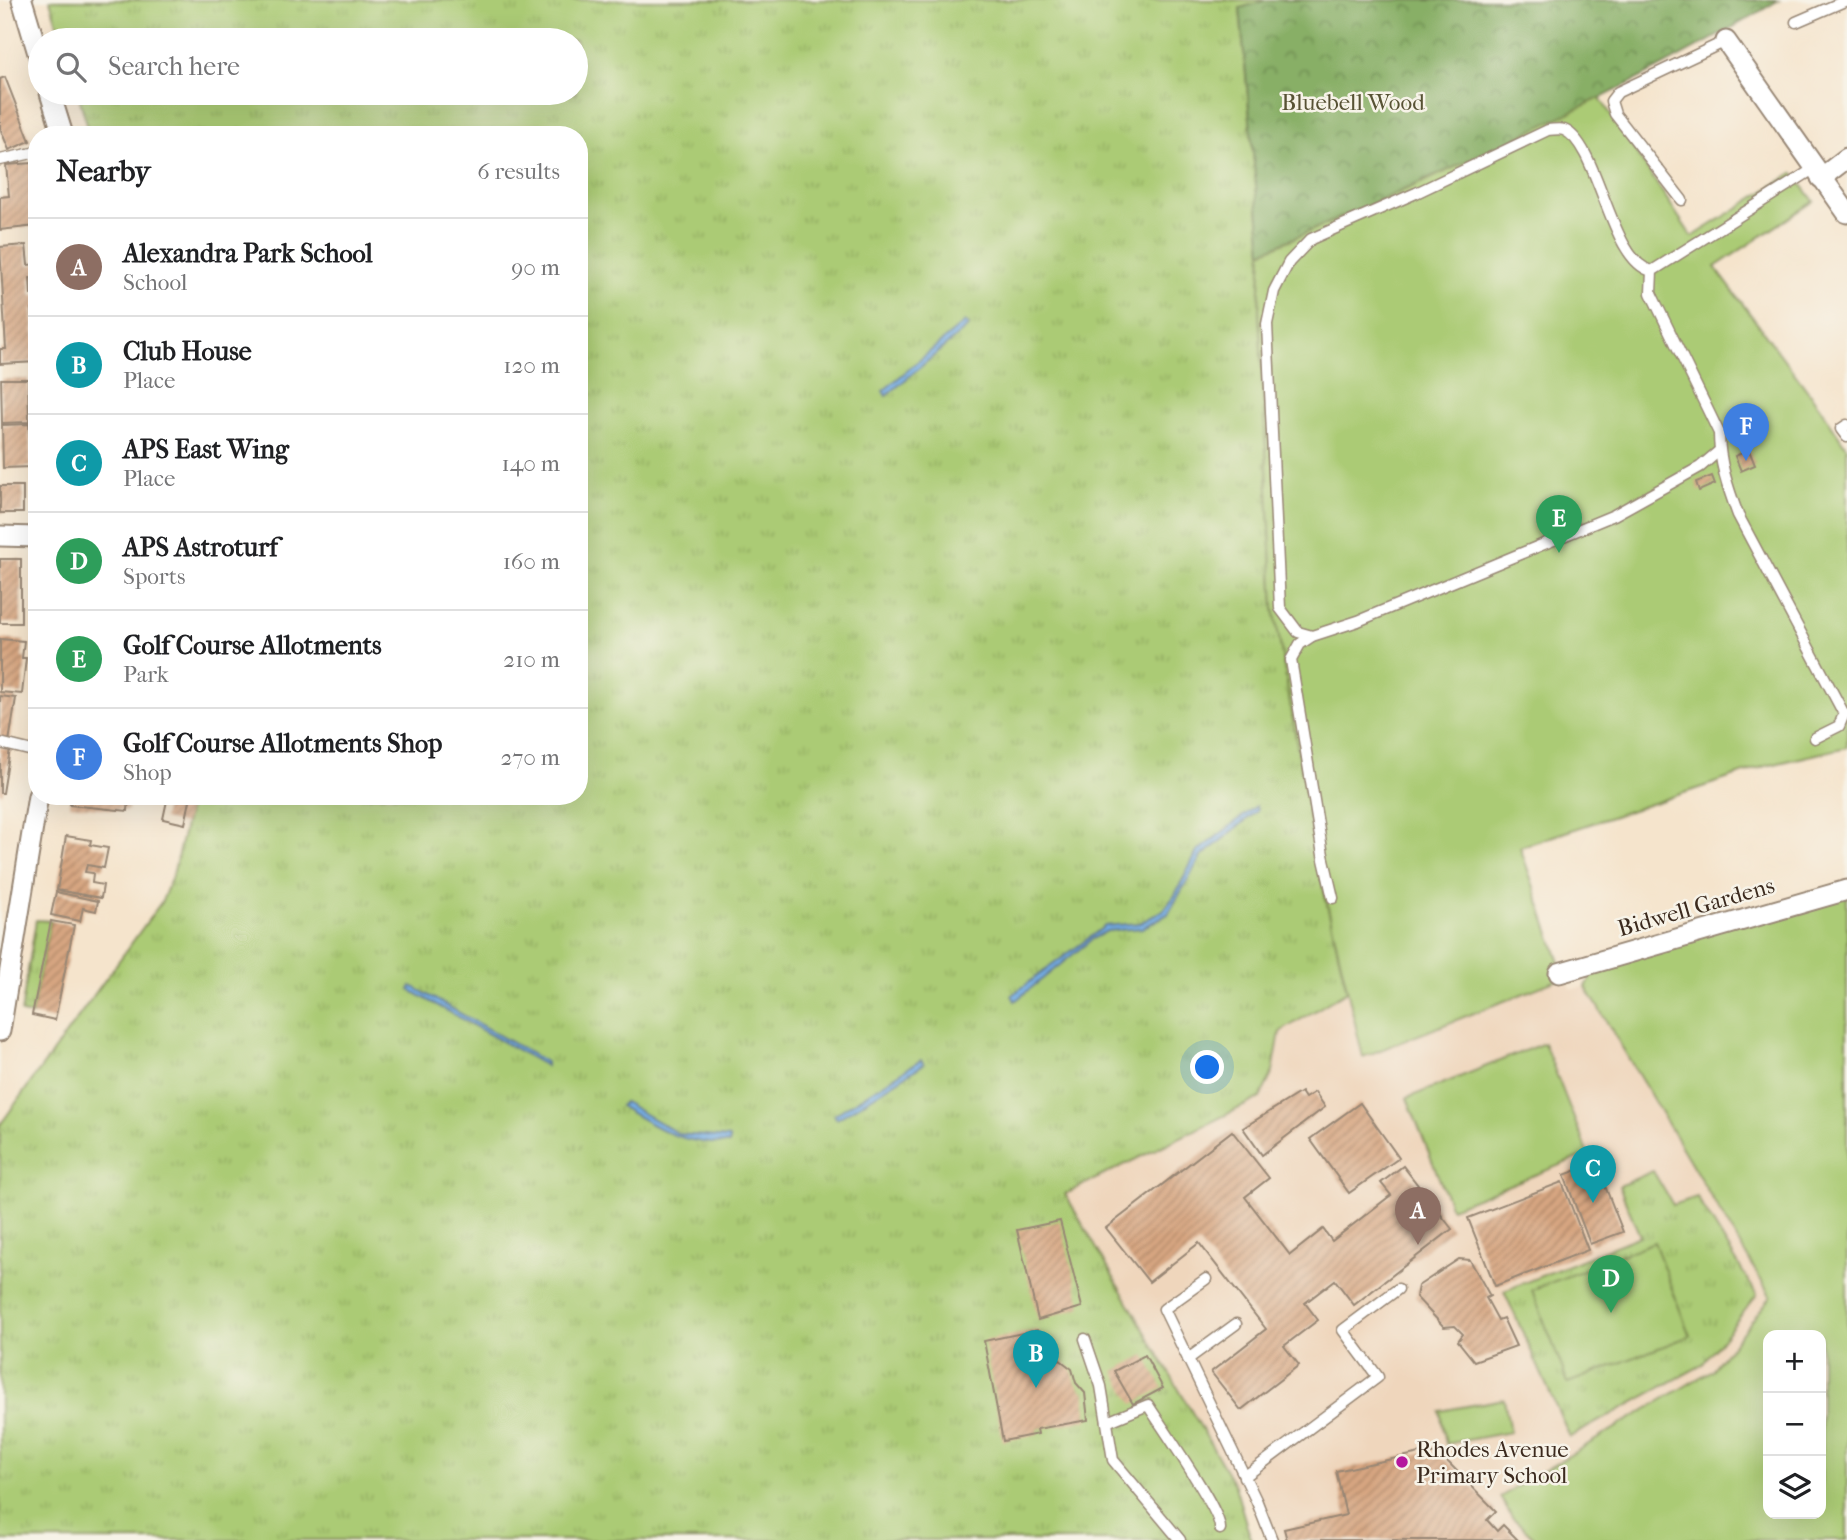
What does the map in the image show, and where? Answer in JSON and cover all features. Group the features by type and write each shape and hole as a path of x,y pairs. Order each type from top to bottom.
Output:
{"street":[{"path":"22,0 30,28"},
{"path":"1726,41 1847,213"},
{"path":"54,105 61,126"},
{"path":"1818,173 1847,158"},
{"path":"0,536 28,537"},
{"path":"0,1031 36,805"},
{"name":"Bidwell Gardens","path":"1559,973 1847,890"}],"lane":[{"path":"1796,22 1847,0"},
{"path":"1682,200 1615,114 1611,101 1618,92 1726,41"},
{"path":"1312,636 1298,632 1280,608 1267,324 1274,291 1290,259 1311,239 1548,130 1562,129 1572,136 1590,165 1622,241 1651,293 1719,433 1719,451 1738,514 1844,714 1839,726 1815,738"},
{"path":"0,160 28,154"},
{"path":"1651,293 1649,284 1652,271 1818,173"},
{"path":"1636,264 1652,271"},
{"path":"1847,425 1842,429 1847,437"},
{"path":"1333,898 1323,855 1291,660 1293,652 1312,636 1358,621 1614,515 1700,467 1719,451"},
{"path":"0,743 28,750"},
{"path":"1206,1279 1164,1309 1272,1540"},
{"path":"1244,1477 1378,1377 1343,1330 1398,1289"},
{"path":"1188,1359 1236,1324"},
{"path":"1085,1339 1101,1386 1112,1460 1180,1540"},
{"path":"1107,1422 1148,1405 1205,1493 1221,1522 1220,1529"}],"shaded area":[{"path":"1565,977 1572,989 1586,987 1771,1297 1712,1370 1500,1497 1512,1517 1537,1540 1266,1540 1251,1502 1250,1478 1235,1486 1065,1194 1141,1154 1244,1108 1273,1072 1280,1032 1347,991 1363,1057"}],"green space":[{"path":"50,0 1267,0 1240,9 1262,252 1259,309 1274,608 1316,856 1347,991 1280,1032 1273,1072 1260,1098 1065,1194 1235,1486 1251,1540 0,1540 0,1125 162,901 174,871 190,805 588,805 588,126 87,126 81,105 588,105 588,28 58,28"},
{"name":"Bluebell Wood","path":"1267,0 1779,0 1590,104 1460,165 1262,252 1240,8"},
{"path":"1600,98 1692,237 1793,173 1814,201 1715,267 1819,406 1847,448 1847,747 1766,766 1520,847 1565,977 1363,1057 1316,856 1274,608 1259,309 1262,252 1432,178"},
{"path":"1847,890 1847,1540 1537,1540 1512,1517 1500,1497 1712,1370 1771,1297 1586,987 1590,979 1584,965"},
{"path":"36,920 51,921 32,1015 21,1013"},
{"path":"1544,1043 1588,1154 1451,1208 1407,1098"},
{"path":"1653,1171 1673,1205 1697,1197 1757,1295 1702,1365 1570,1437 1504,1291 1640,1236 1619,1186"},
{"path":"1654,1242 1690,1336 1568,1383 1532,1290"},
{"path":"1504,1399 1510,1432 1446,1444 1440,1411"}],"water":[{"path":"965,322 969,326 886,396 883,391"},
{"path":"1256,806 1257,811 1201,857 1168,914 1142,928 1107,931 1092,939 1015,1001 1012,995 1105,926 1140,923 1163,911 1175,895 1197,852"},
{"path":"412,986 546,1062 546,1066 410,990"},
{"path":"921,1060 924,1064 837,1119 834,1115"},
{"path":"624,1102 679,1134 729,1138 729,1144 697,1141 672,1134 620,1106"}],"building":[{"path":"5,77 28,136 28,142 9,150 0,128 0,79"},
{"path":"28,163 28,227 0,230 0,197 9,196 6,165"},
{"path":"26,245 28,362 0,364 0,349 6,349 0,247"},
{"path":"1,379 28,379 28,422 2,423"},
{"path":"1753,417 1760,432 1734,444 1727,430"},
{"path":"28,424 28,467 3,468 2,425"},
{"path":"1749,450 1755,465 1741,471 1735,456"},
{"path":"1712,476 1715,484 1699,491 1696,482"},
{"path":"0,486 23,486 23,513 0,513"},
{"path":"0,559 21,559 21,623 0,623"},
{"path":"0,639 24,641 22,658 26,658 22,694 0,692"},
{"path":"0,696 16,698 9,742 0,741"},
{"path":"0,747 10,749 3,793 0,793"},
{"path":"70,805 128,805 128,811"},
{"path":"166,805 189,805 185,824 163,819"},
{"path":"66,836 91,840 90,845 108,848 104,868 87,865 85,872 93,873 92,883 103,885 101,898 57,890"},
{"path":"56,892 98,901 96,911 83,908 80,921 51,915"},
{"path":"51,921 74,925 55,1020 32,1015"},
{"path":"1301,1092 1305,1098 1315,1092 1325,1107 1262,1155 1243,1128"},
{"path":"1360,1103 1399,1158 1349,1193 1310,1139"},
{"path":"1232,1131 1269,1178 1245,1197 1290,1255 1323,1229 1332,1241 1391,1195 1381,1183 1403,1166 1452,1229 1354,1305 1335,1280 1305,1303 1318,1320 1284,1346 1299,1365 1241,1410 1211,1372 1266,1329 1199,1243 1149,1282 1106,1228"},
{"path":"1596,1163 1623,1232 1590,1244 1564,1175"},
{"path":"1562,1182 1588,1250 1495,1286 1468,1218"},
{"path":"1060,1221 1082,1307 1038,1320 1017,1230"},
{"path":"1459,1259 1470,1260 1490,1296 1486,1298 1498,1320 1503,1318 1516,1346 1474,1361 1458,1341 1463,1334 1455,1326 1444,1327 1416,1297 1418,1286"},
{"path":"1037,1330 1043,1336 1046,1357 1055,1356 1072,1369 1076,1383 1085,1393 1088,1420 1037,1429 1038,1434 1003,1441 984,1341"},
{"path":"1145,1355 1163,1388 1133,1404 1114,1371"},
{"path":"1420,1453 1436,1454 1449,1463 1496,1511 1487,1520 1497,1531 1503,1525 1518,1540 1287,1540 1284,1529 1346,1515 1336,1471"}],"place":[{"name":"Golf Course Allotments Shop","path":"1746,461"},
{"name":"Golf Course Allotments","path":"1559,553"},
{"name":"APS East Wing","path":"1593,1203"},
{"name":"Alexandra Park School","path":"1418,1245"},
{"name":"APS Astroturf","path":"1611,1313"},
{"name":"Club House","path":"1036,1388"},
{"name":"Rhodes Avenue Primary School","path":"1402,1462"}]}
